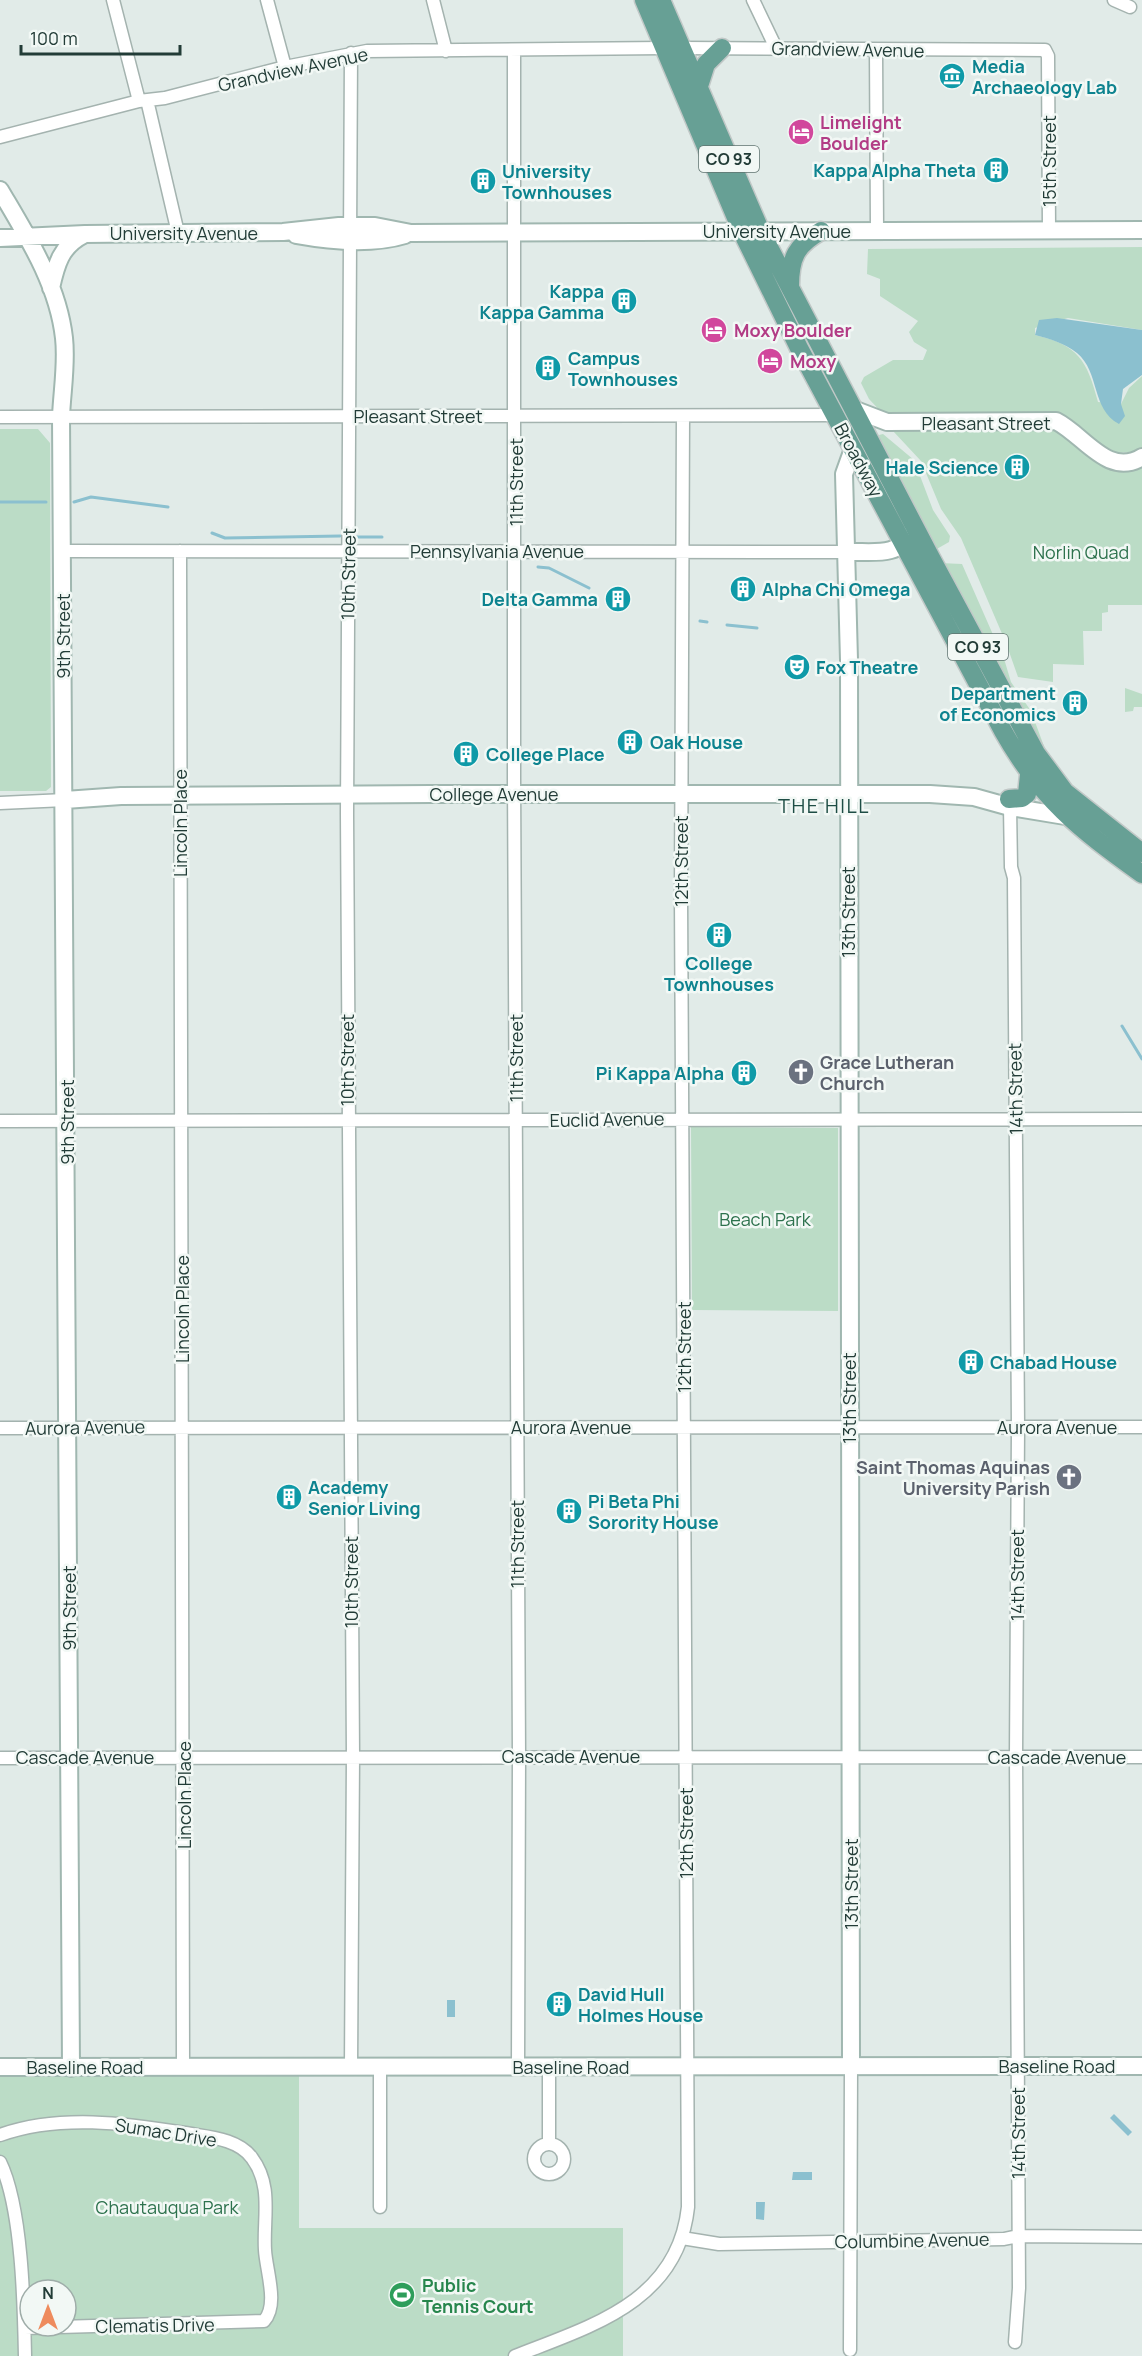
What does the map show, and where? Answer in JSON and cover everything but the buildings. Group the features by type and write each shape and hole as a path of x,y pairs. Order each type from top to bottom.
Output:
{"main road":[{"name":"Broadway","path":"644,0 653,21 699,87 761,232 911,520 1040,760 1065,792 1142,853"},
{"name":"Broadway","path":"661,0 672,48 742,232 1003,731 1029,775 1059,809 1142,874"},
{"path":"699,87 706,64 722,48"},
{"path":"790,288 790,268 794,254 799,245 821,231"},
{"path":"836,415 851,421 866,434"},
{"path":"1010,803 1027,794 1029,775"},
{"path":"1059,809 1089,813"}],"street":[{"path":"113,0 178,233"},
{"path":"267,0 285,68"},
{"path":"433,0 446,51"},
{"path":"753,0 776,48"},
{"path":"1114,0 1130,7"},
{"name":"Grandview Avenue","path":"0,136 351,53 776,48 1045,50 1048,56"},
{"name":"11th Street","path":"514,50 518,2067"},
{"path":"876,50 877,230"},
{"name":"10th Street","path":"351,53 347,796 347,1120 353,1756 351,2067"},
{"name":"15th Street","path":"1048,56 1049,230"},
{"name":"9th Street","path":"0,190 26,233 51,288 64,338 62,551 71,2068"},
{"name":"University Avenue","path":"0,229 26,233 85,234 283,232 320,227 349,233 375,226 411,233 1142,230"},
{"name":"University Avenue","path":"0,238 26,233"},
{"path":"51,288 61,255 71,242 85,234"},
{"name":"Pleasant Street","path":"853,409 887,422 1056,421 1071,429 1102,456 1118,463 1130,463 1142,457"},
{"name":"Pleasant Street","path":"0,417 836,415"},
{"name":"12th Street","path":"515,2356 623,2310 641,2297 663,2273 682,2238 688,2207 685,2067 685,1428 681,794 683,416"},
{"name":"13th Street","path":"850,2350 852,2240 848,552 844,474 853,448"},
{"path":"904,545 911,520"},
{"name":"Pennsylvania Avenue","path":"62,551 848,552 884,551 904,545"},
{"name":"Lincoln Place","path":"180,551 183,2067"},
{"name":"College Avenue","path":"0,803 65,801 84,797 848,794 955,795 988,800 997,797 1010,803 1059,809"},
{"name":"14th Street","path":"1010,803 1011,867 1014,878 1018,1427 1016,1758 1019,2288 1015,2342"},
{"name":"Euclid Avenue","path":"0,1120 1142,1119"},
{"name":"Aurora Avenue","path":"0,1428 1142,1427"},
{"name":"Cascade Avenue","path":"0,1758 353,1756 1142,1758"},
{"name":"Baseline Road","path":"0,2067 1142,2066"},
{"path":"380,2067 380,2207"},
{"path":"549,2067 549,2144"},
{"name":"Sumac Drive","path":"0,2135 51,2125 108,2123 204,2137 239,2147 253,2158 264,2184 265,2257 271,2303"},
{"path":"0,2162 12,2198 19,2278"},
{"name":"Columbine Avenue","path":"682,2238 719,2244 1004,2239 1018,2236 1142,2237"},
{"name":"Clematis Drive","path":"78,2327 257,2323 268,2318 271,2303"},
{"path":"24,2338 25,2356"}],"green space":[{"path":"1142,247 1142,330 1068,318 1035,328 1035,335 1061,344 1078,356 1090,375 1098,402 1121,404 1129,388 1142,376 1142,448 1138,452 1112,453 1073,424 886,417 869,399 861,383 864,377 893,360 923,360 927,350 914,342 909,332 918,321 880,296 880,279 867,274 868,249"},
{"name":"Norlin Quad","path":"1051,428 1063,433 1093,458 1115,470 1128,471 1142,468 1142,605 1108,605 1108,612 1102,613 1102,631 1083,631 1084,665 1053,664 1053,682 1018,677 961,538 941,509 921,461 893,431"},
{"path":"0,429 38,429 50,443 51,787 46,791 0,791"},
{"path":"883,434 914,460 933,510 950,536 949,542 935,550 883,452 879,435"},
{"path":"940,563 962,564 1005,662 1011,682 1031,711 1048,757"},
{"path":"1125,688 1142,694 1142,707 1134,707 1133,711 1125,712"},
{"name":"Beach Park","path":"691,1127 838,1128 838,1311 692,1310"},
{"name":"Chautauqua Park","path":"0,2076 299,2076 299,2228 623,2228 623,2356 0,2356"}],"water":[{"path":"1057,318 1142,330 1142,375 1123,389 1121,404 1125,416 1119,424 1104,409 1089,370 1077,353 1062,344 1035,335 1039,320"},
{"path":"447,2000 455,2000 455,2017 447,2017"},
{"path":"1114,2114 1132,2132 1128,2136 1110,2118"},
{"path":"793,2172 812,2172 812,2180 792,2180"},
{"path":"756,2202 765,2202 764,2220 756,2219"}],"waterway":[{"path":"74,502 91,497 168,507"},
{"path":"0,502 46,502"},
{"path":"212,533 225,538 340,536"},
{"path":"355,537 382,537"},
{"path":"538,567 549,568 589,588"},
{"path":"700,621 707,622"},
{"path":"727,625 757,628"},
{"path":"1122,1026 1142,1059"}],"place":[{"name":"Media Archaeology Lab","path":"952,76"},
{"name":"Limelight Boulder","path":"801,132"},
{"name":"Kappa Alpha Theta","path":"996,170"},
{"name":"University Townhouses","path":"483,181"},
{"name":"Kappa Kappa Gamma","path":"624,301"},
{"name":"Moxy Boulder","path":"714,330"},
{"name":"Moxy","path":"770,361"},
{"name":"Campus Townhouses","path":"548,368"},
{"name":"Hale Science","path":"1017,467"},
{"name":"Alpha Chi Omega","path":"743,589"},
{"name":"Delta Gamma","path":"618,599"},
{"name":"Fox Theatre","path":"797,667"},
{"name":"Department of Economics","path":"1075,703"},
{"name":"Oak House","path":"630,742"},
{"name":"College Place","path":"466,754"},
{"name":"College Townhouses","path":"719,935"},
{"name":"Grace Lutheran Church","path":"801,1072"},
{"name":"Pi Kappa Alpha","path":"744,1073"},
{"name":"Chabad House","path":"971,1362"},
{"name":"Saint Thomas Aquinas University Parish","path":"1069,1477"},
{"name":"Academy Senior Living","path":"289,1497"},
{"name":"Pi Beta Phi Sorority House","path":"569,1511"},
{"name":"David Hull Holmes House","path":"559,2004"},
{"name":"Public Tennis Court","path":"402,2295"}],"district":[{"name":"THE HILL","path":"824,805"}]}
